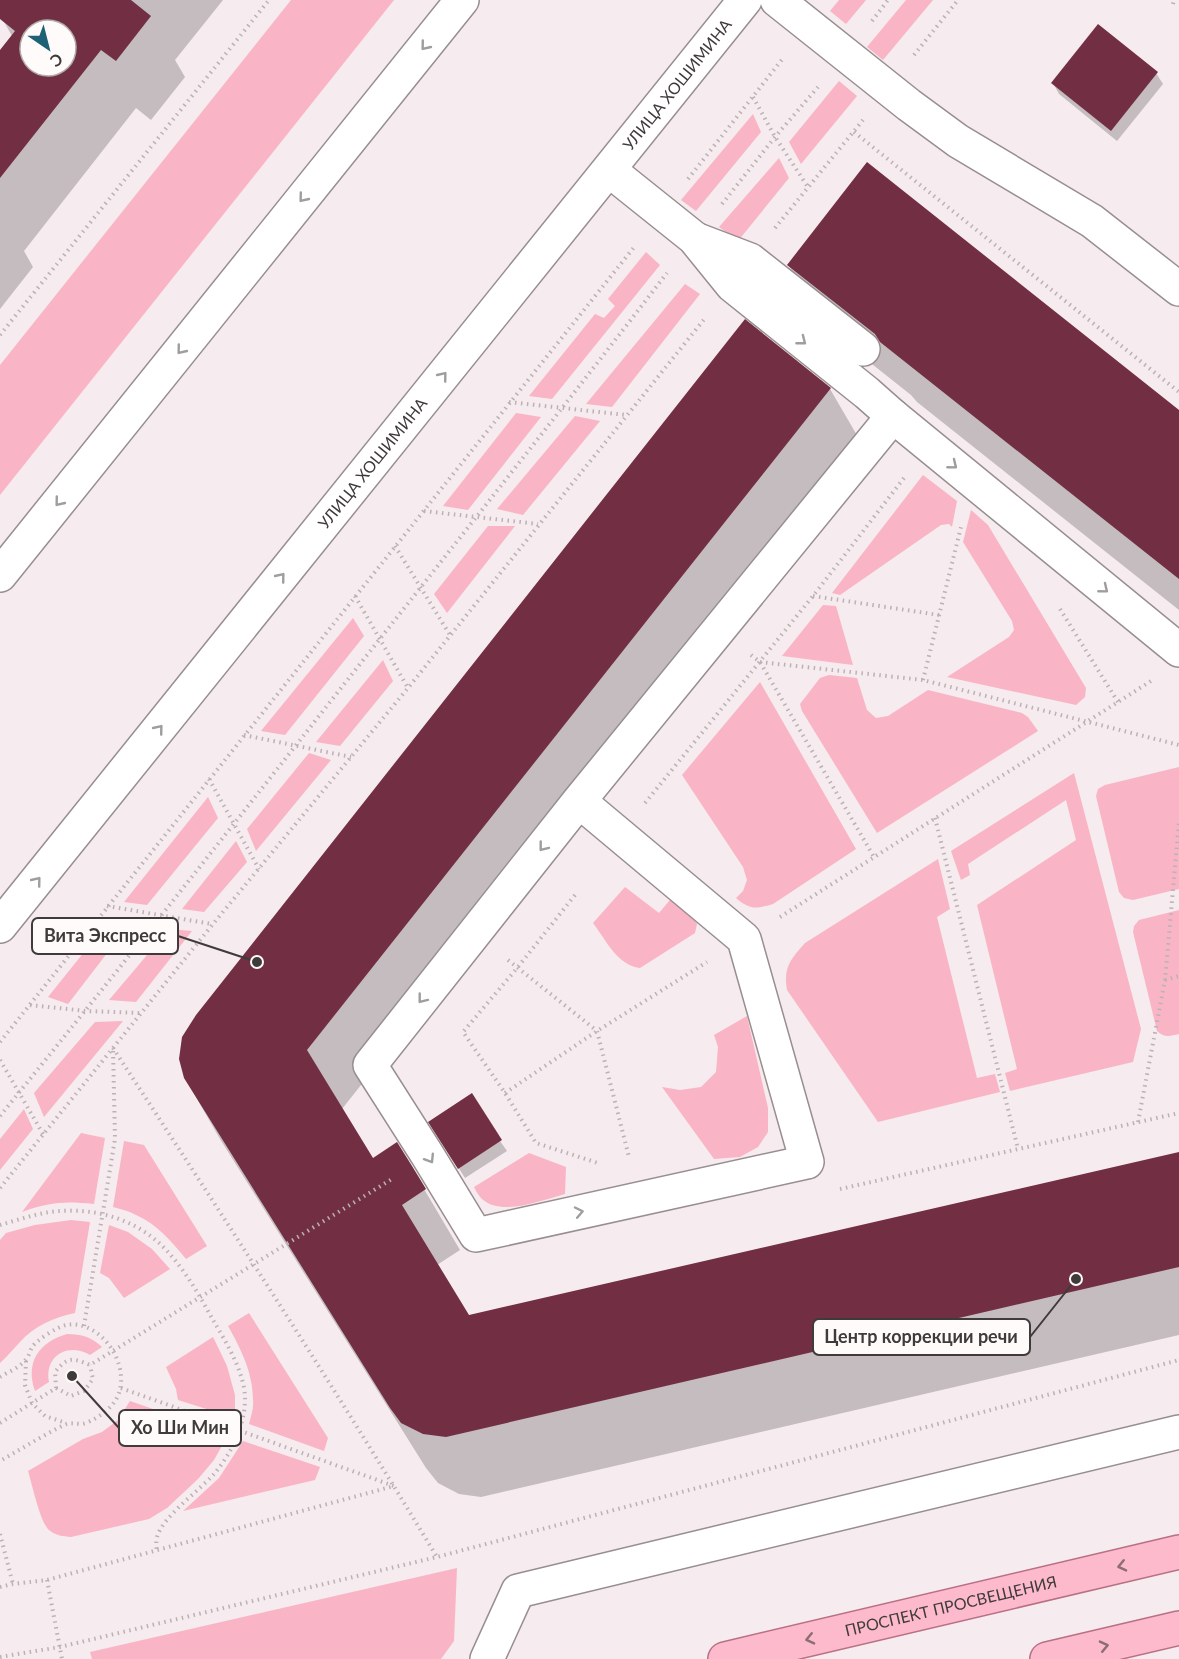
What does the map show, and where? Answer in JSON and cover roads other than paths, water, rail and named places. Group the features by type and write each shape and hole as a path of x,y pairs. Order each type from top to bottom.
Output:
{"main road":[{"name":"ПРОСПЕКТ ПРОСВЕЩЕНИЯ","path":"725,1659 1179,1552"},
{"path":"1047,1659 1179,1628"}],"street":[{"path":"0,575 462,0"},
{"name":"УЛИЦА ХОШИМИНА","path":"0,926 746,0"},
{"path":"777,0 958,141 1092,220 1179,289"},
{"path":"609,170 694,238 893,416 1179,650"},
{"path":"746,284 863,349"},
{"path":"579,801 744,939 807,1162 635,1186 476,1235 370,1065 579,801 893,416"},
{"path":"487,1659 518,1592 1179,1432"}],"place":[{"name":"Вита Экспресс","path":"257,962"},
{"name":"Центр коррекции речи","path":"1076,1279"},
{"name":"Хо Ши Мин","path":"72,1376"}]}
